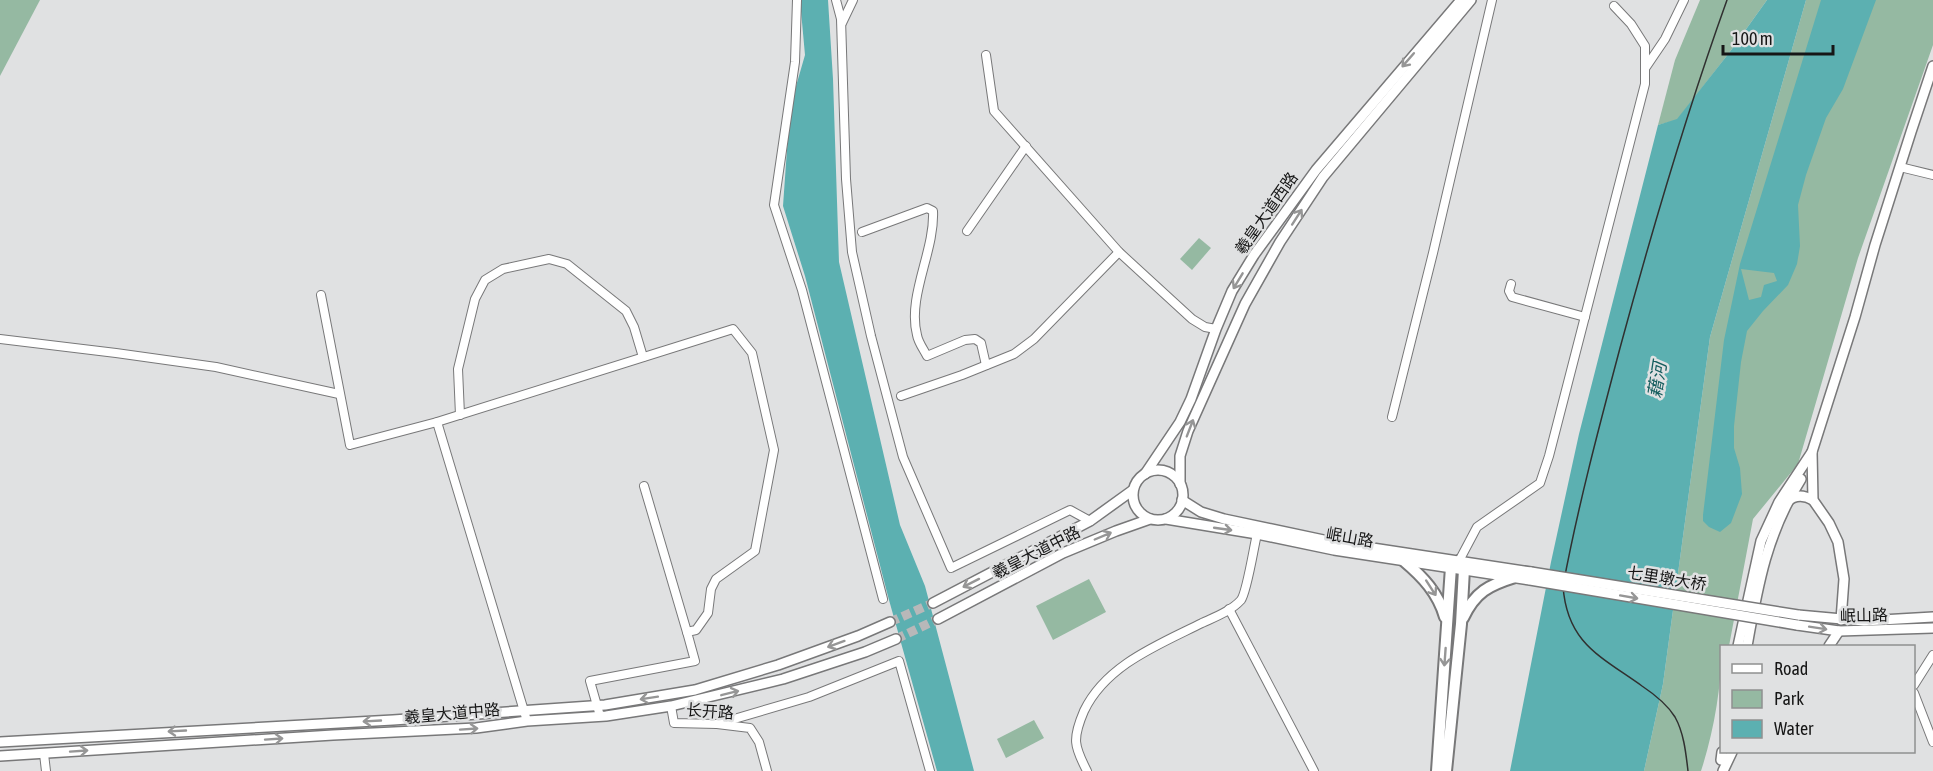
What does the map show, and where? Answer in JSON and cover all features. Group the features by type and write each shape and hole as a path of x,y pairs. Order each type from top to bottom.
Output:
{"highway":[{"path":"1404,561 1425,579 1442,606 1447,623"},
{"path":"1437,771 1447,623 1458,566"},
{"path":"1446,771 1461,624 1458,566"},
{"path":"1461,624 1469,604 1480,592 1496,583 1515,577"}],"main road":[{"name":"羲皇大道西路","path":"1145,474 1180,422 1232,291 1254,255 1316,170 1461,0"},
{"name":"羲皇大道西路","path":"1180,484 1180,456 1188,431 1245,304 1280,242 1323,177 1471,0"},
{"path":"1747,645 1756,591 1769,544 1786,504 1812,457 1933,66"},
{"path":"1812,457 1813,500 1829,523 1838,542 1844,579 1841,620"},
{"path":"1738,645 1761,541 1779,501 1812,457"},
{"path":"1155,470 1165,471 1174,476 1180,484 1182,500 1178,509 1166,519 1150,519 1141,514 1135,506 1133,490 1137,481 1145,474 1155,470"},
{"name":"羲皇大道中路","path":"933,603 1089,521 1133,490"},
{"path":"1786,504 1790,499 1802,496 1813,500"},
{"name":"岷山路","path":"1182,500 1201,512 1224,519 1515,577 1530,576"},
{"name":"羲皇大道中路","path":"938,620 1063,553 1150,519"},
{"name":"岷山路","path":"1166,519 1404,561 1530,576"},
{"name":"七里墩大桥","path":"1530,576 1798,615"},
{"name":"七里墩大桥","path":"1530,576 1797,625"},
{"name":"岷山路","path":"1798,615 1864,621 1933,617"},
{"name":"羲皇大道中路","path":"0,742 597,706 695,690 778,665 890,622"},
{"name":"岷山路","path":"1797,625 1839,632 1933,628"},
{"path":"1830,645 1839,632"},
{"path":"1835,645 1839,632"},
{"name":"羲皇大道中路","path":"0,756 343,734 476,728 527,721 600,716 671,706 783,679 865,652 896,639"},
{"path":"1717,771 1727,754"},
{"path":"1723,771 1727,754"}],"street":[{"path":"797,0 795,62 774,205 802,290 827,392 884,599"},
{"path":"836,0 842,24 846,179 852,252 871,336 903,457 951,568 1070,510 1089,521"},
{"path":"842,24 853,0"},
{"path":"1392,417 1492,0"},
{"path":"1645,68 1665,39 1684,0"},
{"path":"1458,566 1477,527 1540,483 1645,84 1645,46 1631,24 1614,6"},
{"path":"986,55 994,111 1119,252 1192,320 1205,327 1216,329"},
{"path":"967,231 1026,146"},
{"path":"1900,167 1933,175"},
{"path":"862,232 927,208 933,211 915,312 917,336 927,356 965,340 975,339 981,343 987,365"},
{"path":"901,396 1014,354 1034,339 1119,252"},
{"path":"460,415 458,369 475,299 478,289 485,280 503,269 549,259 567,264 626,311 634,327 643,357"},
{"path":"1511,284 1509,291 1512,297 1585,317"},
{"path":"321,295 350,446 460,415 733,329 752,353 774,450 755,551 716,579 711,589 708,613 696,630 687,632"},
{"path":"0,339 216,368 339,394"},
{"path":"437,422 527,721"},
{"path":"600,716 590,681 695,661 644,486"},
{"path":"1087,771 1075,748 1079,724 1096,689 1110,676 1144,653 1229,609 1242,598 1257,534"},
{"path":"1229,609 1314,771"},
{"path":"1915,683 1933,655"},
{"path":"717,724 809,697 899,661 930,771"},
{"path":"1915,696 1933,742"},
{"name":"长开路","path":"671,706 674,723 717,724 750,728 759,742 767,771"},
{"path":"44,754 46,771"}],"green space":[{"path":"0,0 40,0 0,76"},
{"path":"1700,0 1767,0 1677,120 1658,125 1675,60"},
{"path":"1806,0 1933,0 1933,45 1858,258 1798,464 1753,519 1729,645 1720,645 1720,678 1716,710 1701,771 1644,771 1663,684 1710,337"},
{"path":"1199,238 1211,248 1192,270 1180,259"},
{"path":"1089,579 1106,612 1053,640 1036,606"},
{"path":"1034,720 1044,738 1006,758 997,739"}],"water":[{"path":"800,0 828,0 839,262 900,525 925,586 974,771 937,771 889,600 805,276 783,206 790,107 805,55"},
{"name":"藉河","path":"1767,0 1806,0 1710,337 1663,684 1644,771 1510,771 1579,434 1658,125 1677,119"},
{"path":"1821,0 1876,0 1843,89 1826,118 1806,175 1798,205 1800,246 1797,264 1788,285 1747,331 1734,426 1734,448 1740,468 1742,494 1731,523 1720,532 1703,521 1703,515 1724,340 1740,264","holes":["1741,269 1774,273 1777,281 1764,285 1761,297 1749,300"]}],"tunnel":[{"path":"890,622 933,603"},
{"path":"896,639 938,619"}],"tram line":[{"path":"1688,771 1683,737 1675,717 1656,696 1588,646 1571,621 1563,586 1589,467 1632,304 1684,129 1727,0"}]}
